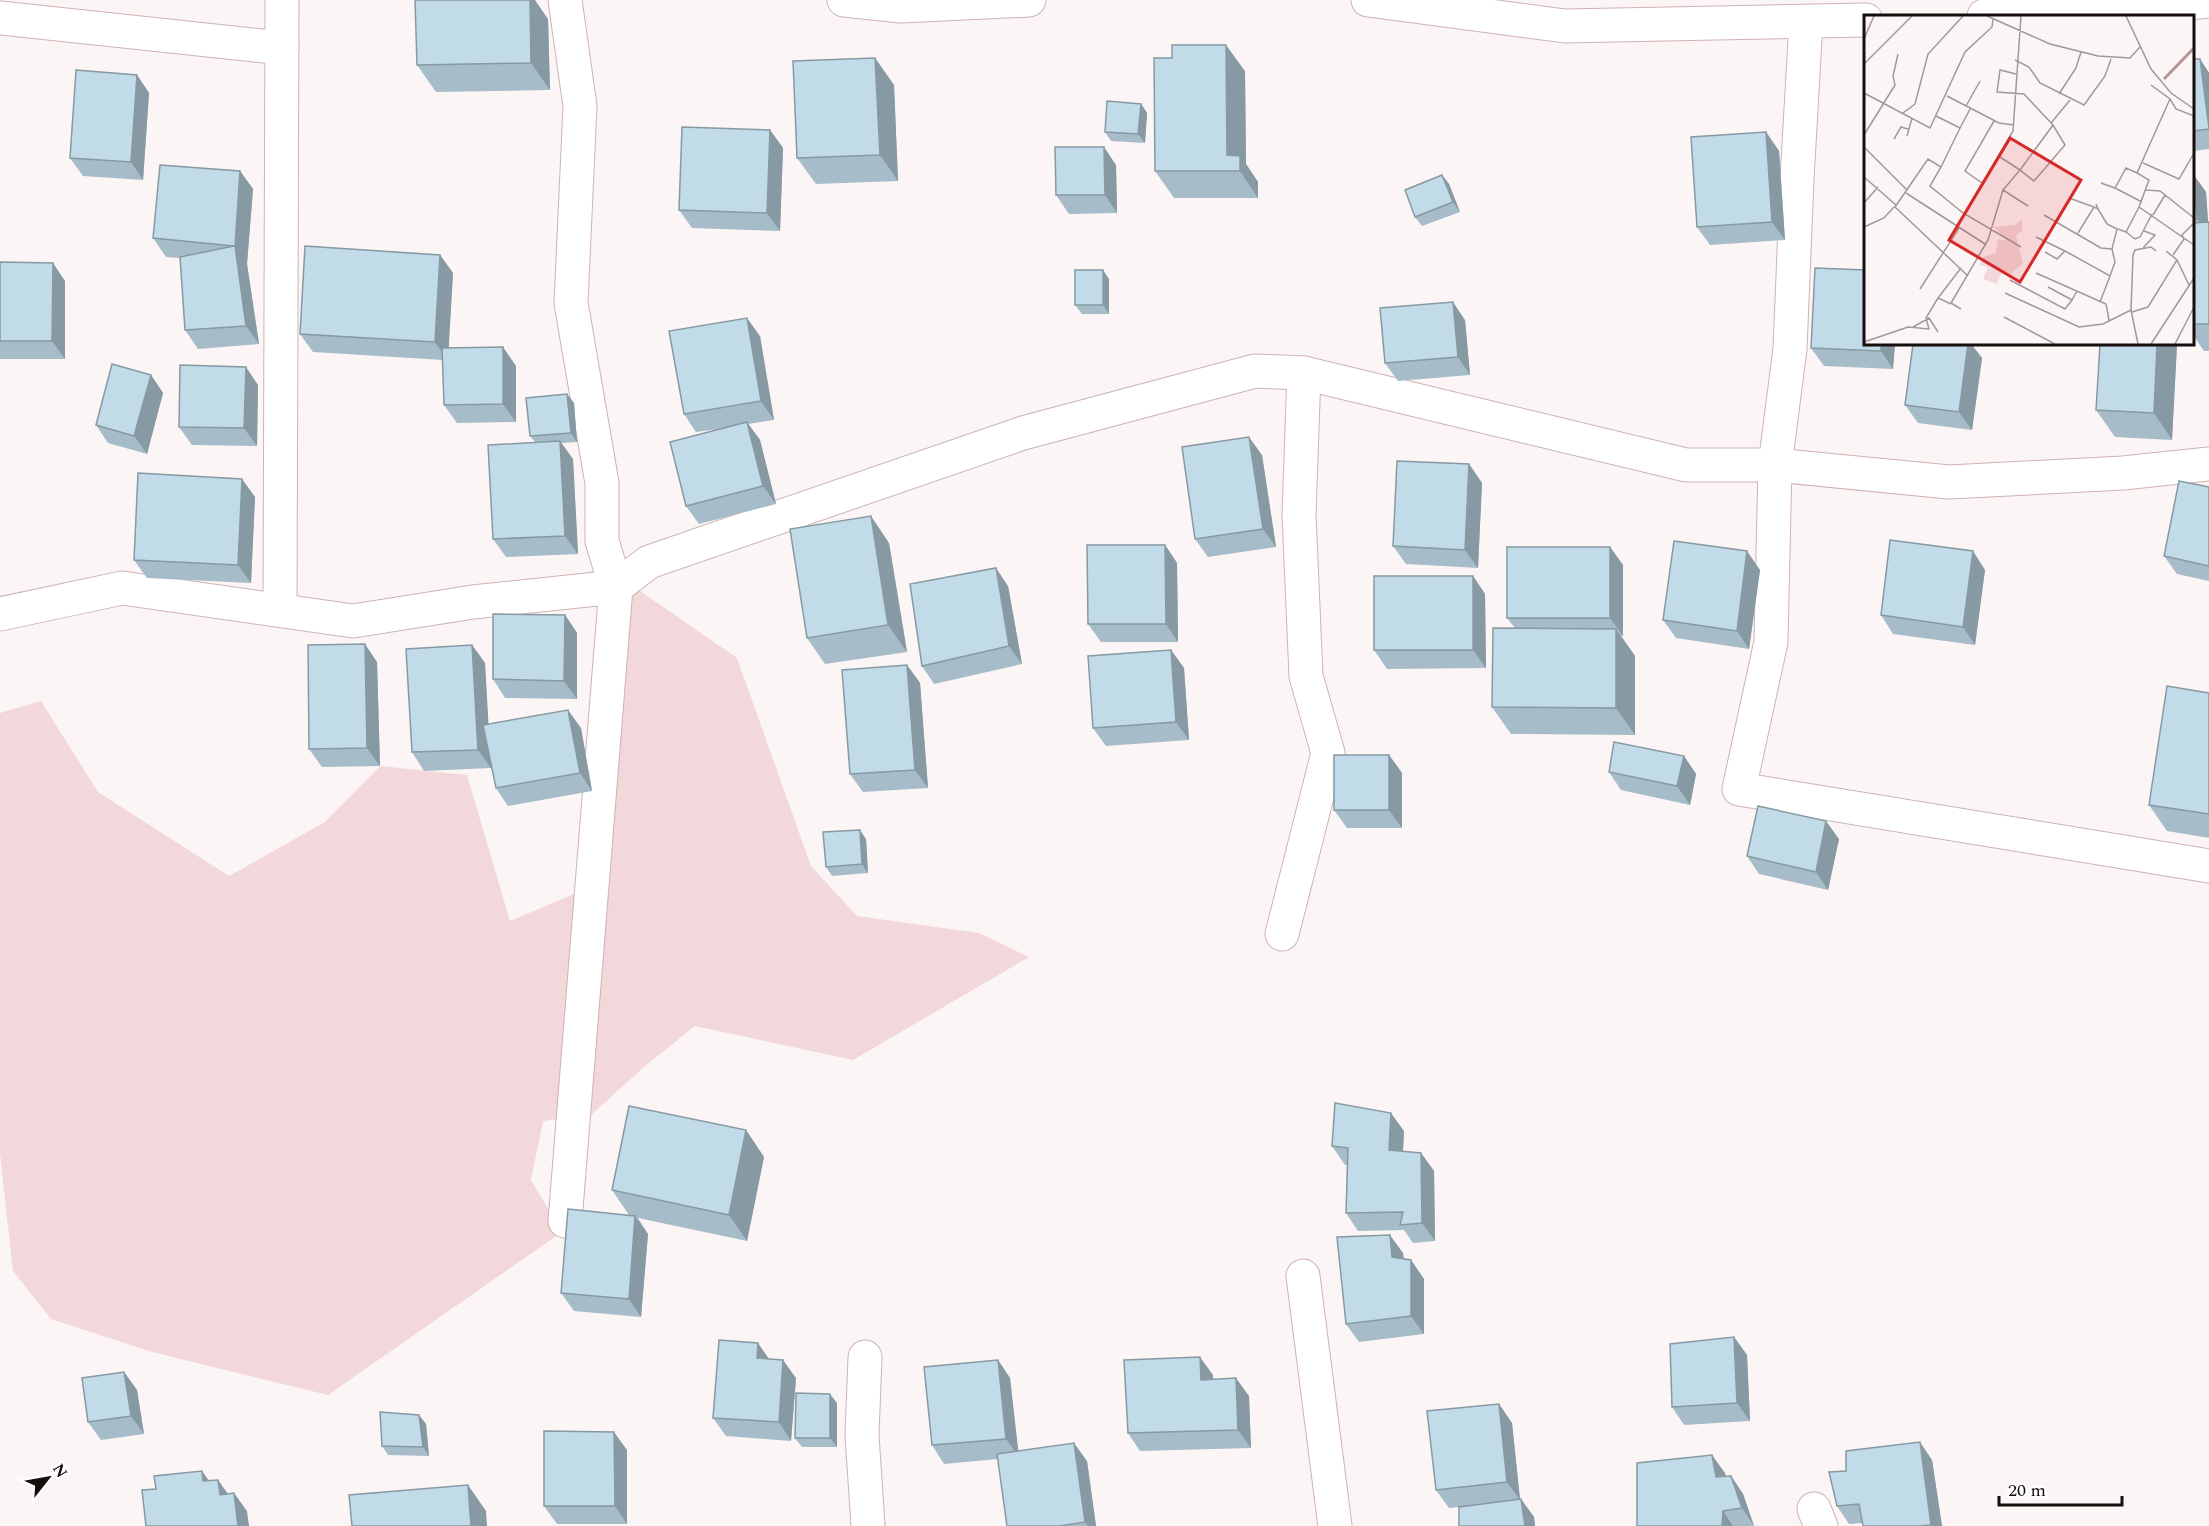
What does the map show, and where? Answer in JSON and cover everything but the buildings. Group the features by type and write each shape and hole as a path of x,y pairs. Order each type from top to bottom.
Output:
{"street":[{"path":"280,610 282,0"},
{"path":"565,0 580,106 571,303 602,483 602,540 616,587 565,1221"},
{"path":"844,0 901,6 1029,0"},
{"path":"1368,0 1566,26 1864,20"},
{"path":"1996,15 2209,1"},
{"path":"0,18 282,48"},
{"path":"1806,22 1790,349 1775,465 1771,642 1739,789 2209,866"},
{"path":"0,614 122,588 353,621 473,602 616,587 650,562 1023,433 1255,370 1304,373 1686,465 1775,465 1949,482 2123,473 2209,464"},
{"path":"1282,934 1328,753 1306,676 1299,514 1304,373"},
{"path":"1303,1276 1335,1526"},
{"path":"865,1357 862,1435 868,1526"}],"shaded area":[{"path":"633,586 737,658 811,866 857,916 979,933 1029,957 853,1060 695,1026 645,1066 591,1115 543,1121 531,1180 562,1232 328,1395 152,1352 51,1319 13,1271 0,1154 0,713 41,701 98,792 229,876 325,822 380,766 467,775 510,921 579,892"}]}
